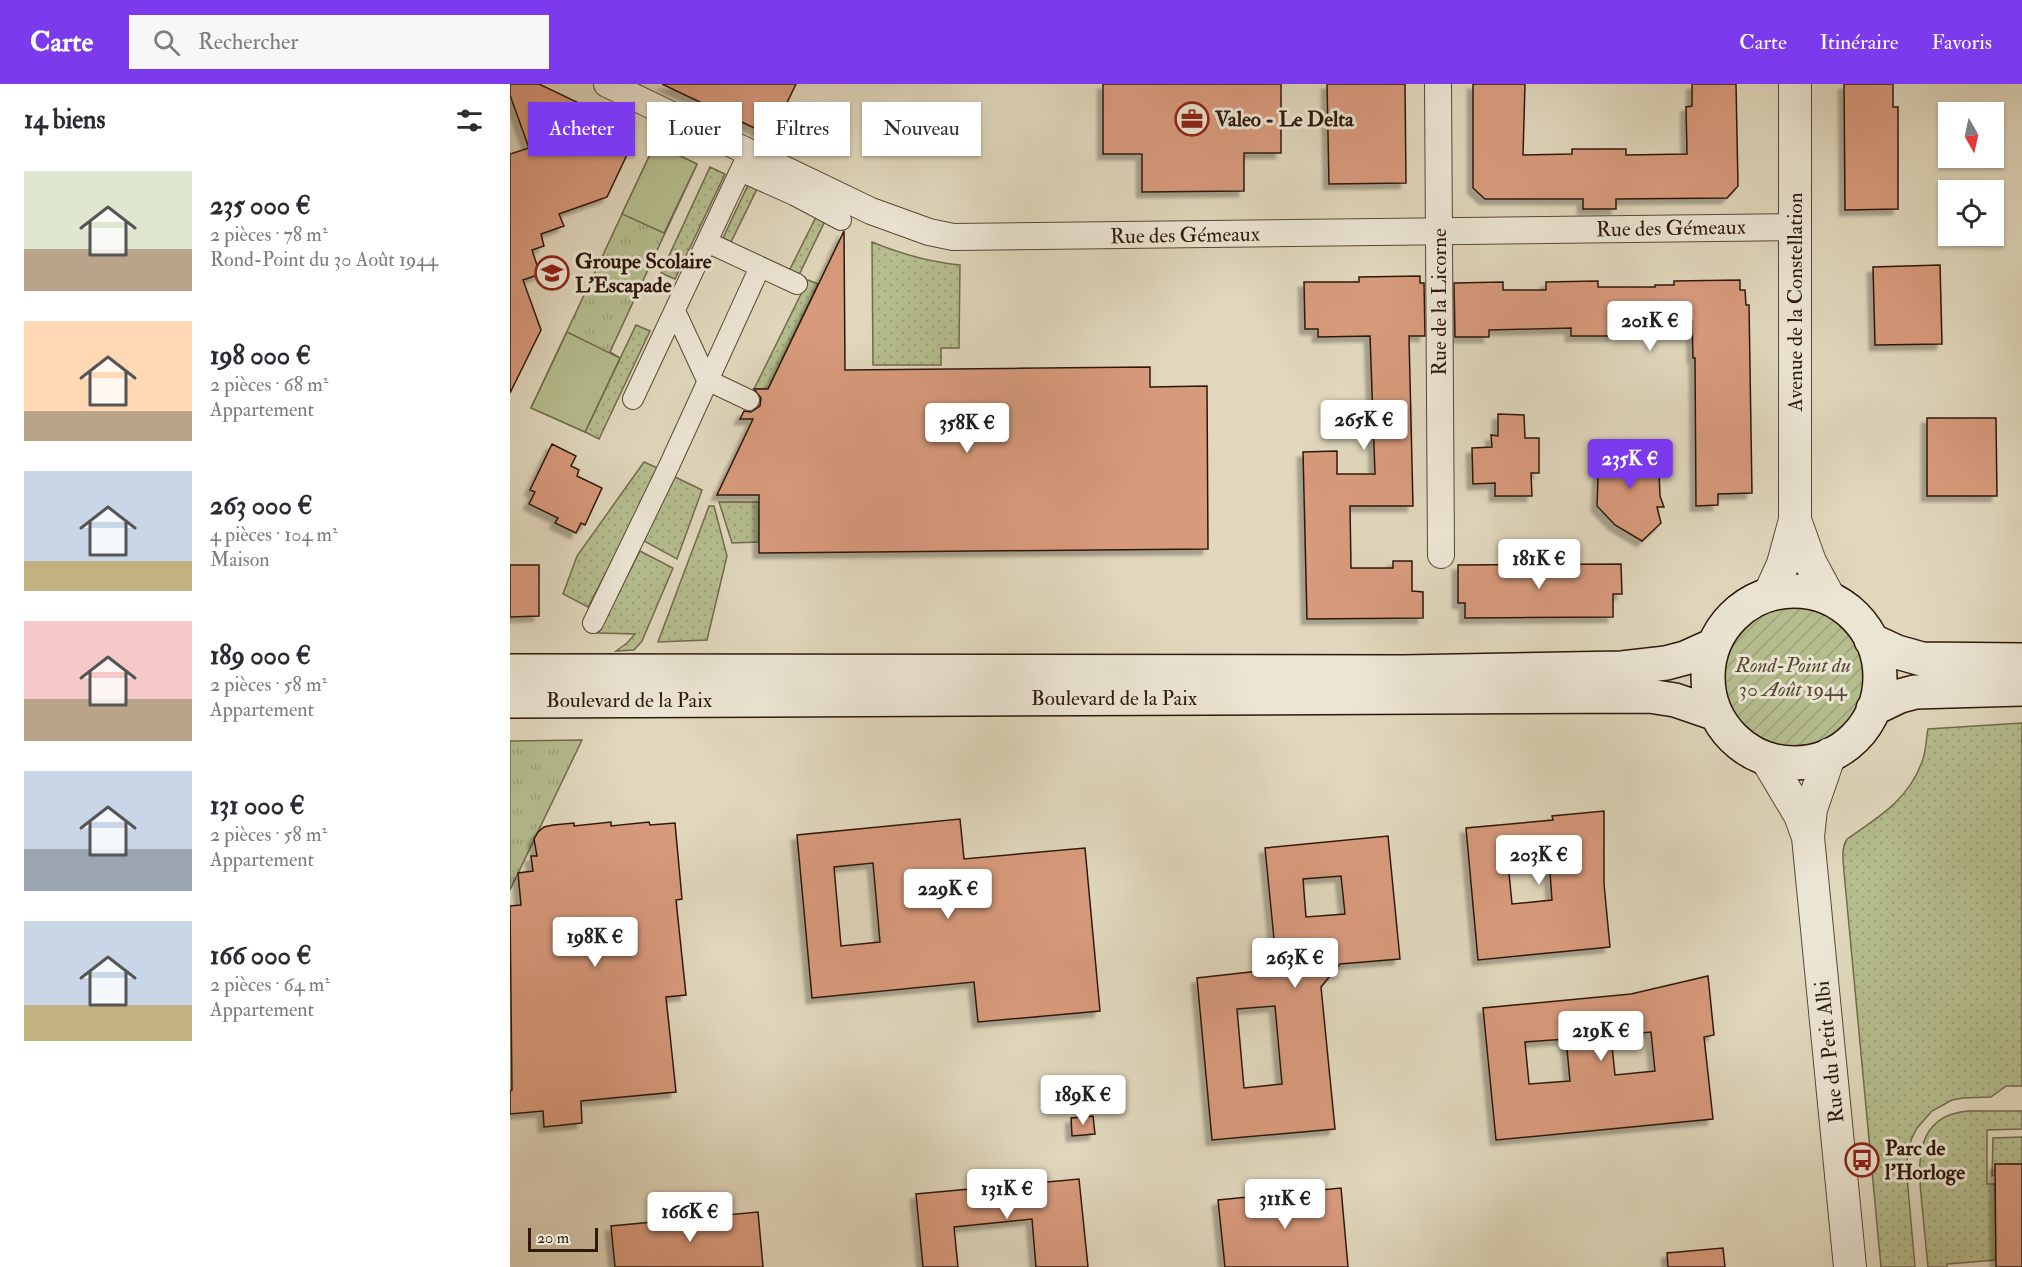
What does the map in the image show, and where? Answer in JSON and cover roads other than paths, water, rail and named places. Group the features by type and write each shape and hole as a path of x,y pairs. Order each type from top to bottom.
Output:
{"main road":[{"path":"1786,591 1804,592 1830,599 1859,620 1871,640 1878,660 1880,680 1873,709 1859,732 1846,745 1830,754 1798,762 1766,758 1737,741 1716,714 1710,697 1708,680 1709,662 1714,645 1727,623 1736,614 1769,595 1786,591"},
{"path":"1871,640 1897,652 1922,659 2022,660"},
{"name":"Boulevard de la Paix","path":"510,671 1402,672 1622,668 1666,663 1685,658 1714,645"},
{"path":"1873,709 1900,696 1915,692 2022,689"},
{"name":"Boulevard de la Paix","path":"510,701 1649,696 1675,700 1716,714"}],"street":[{"name":"Rue des Gémeaux","path":"607,84 745,162 799,187 929,232 953,237 1796,227"},
{"name":"Rue de la Licorne","path":"1438,84 1441,555"},
{"name":"Avenue de la Constellation","path":"1769,595 1783,564 1795,520 1795,84"},
{"path":"633,399 745,162"},
{"path":"799,187 841,220"},
{"path":"707,242 797,284"},
{"path":"593,623 760,267"},
{"path":"675,311 707,380 749,400"},
{"name":"Avenue de la Constellation","path":"1795,520 1810,562 1830,599"},
{"name":"Rue du Petit Albi","path":"1830,754 1811,809 1808,837 1850,1267"},
{"name":"Rue du Petit Albi","path":"1766,758 1800,815 1808,837"}],"place":[{"name":"Valeo - Le Delta","path":"1192,119"},
{"name":"Groupe Scolaire L'Escapade","path":"552,273"},
{"name":"Parc de l'Horloge","path":"1862,1160"}],"park label":[{"name":"Rond-Point du 30 Août 1944","path":"1793,677"}]}
